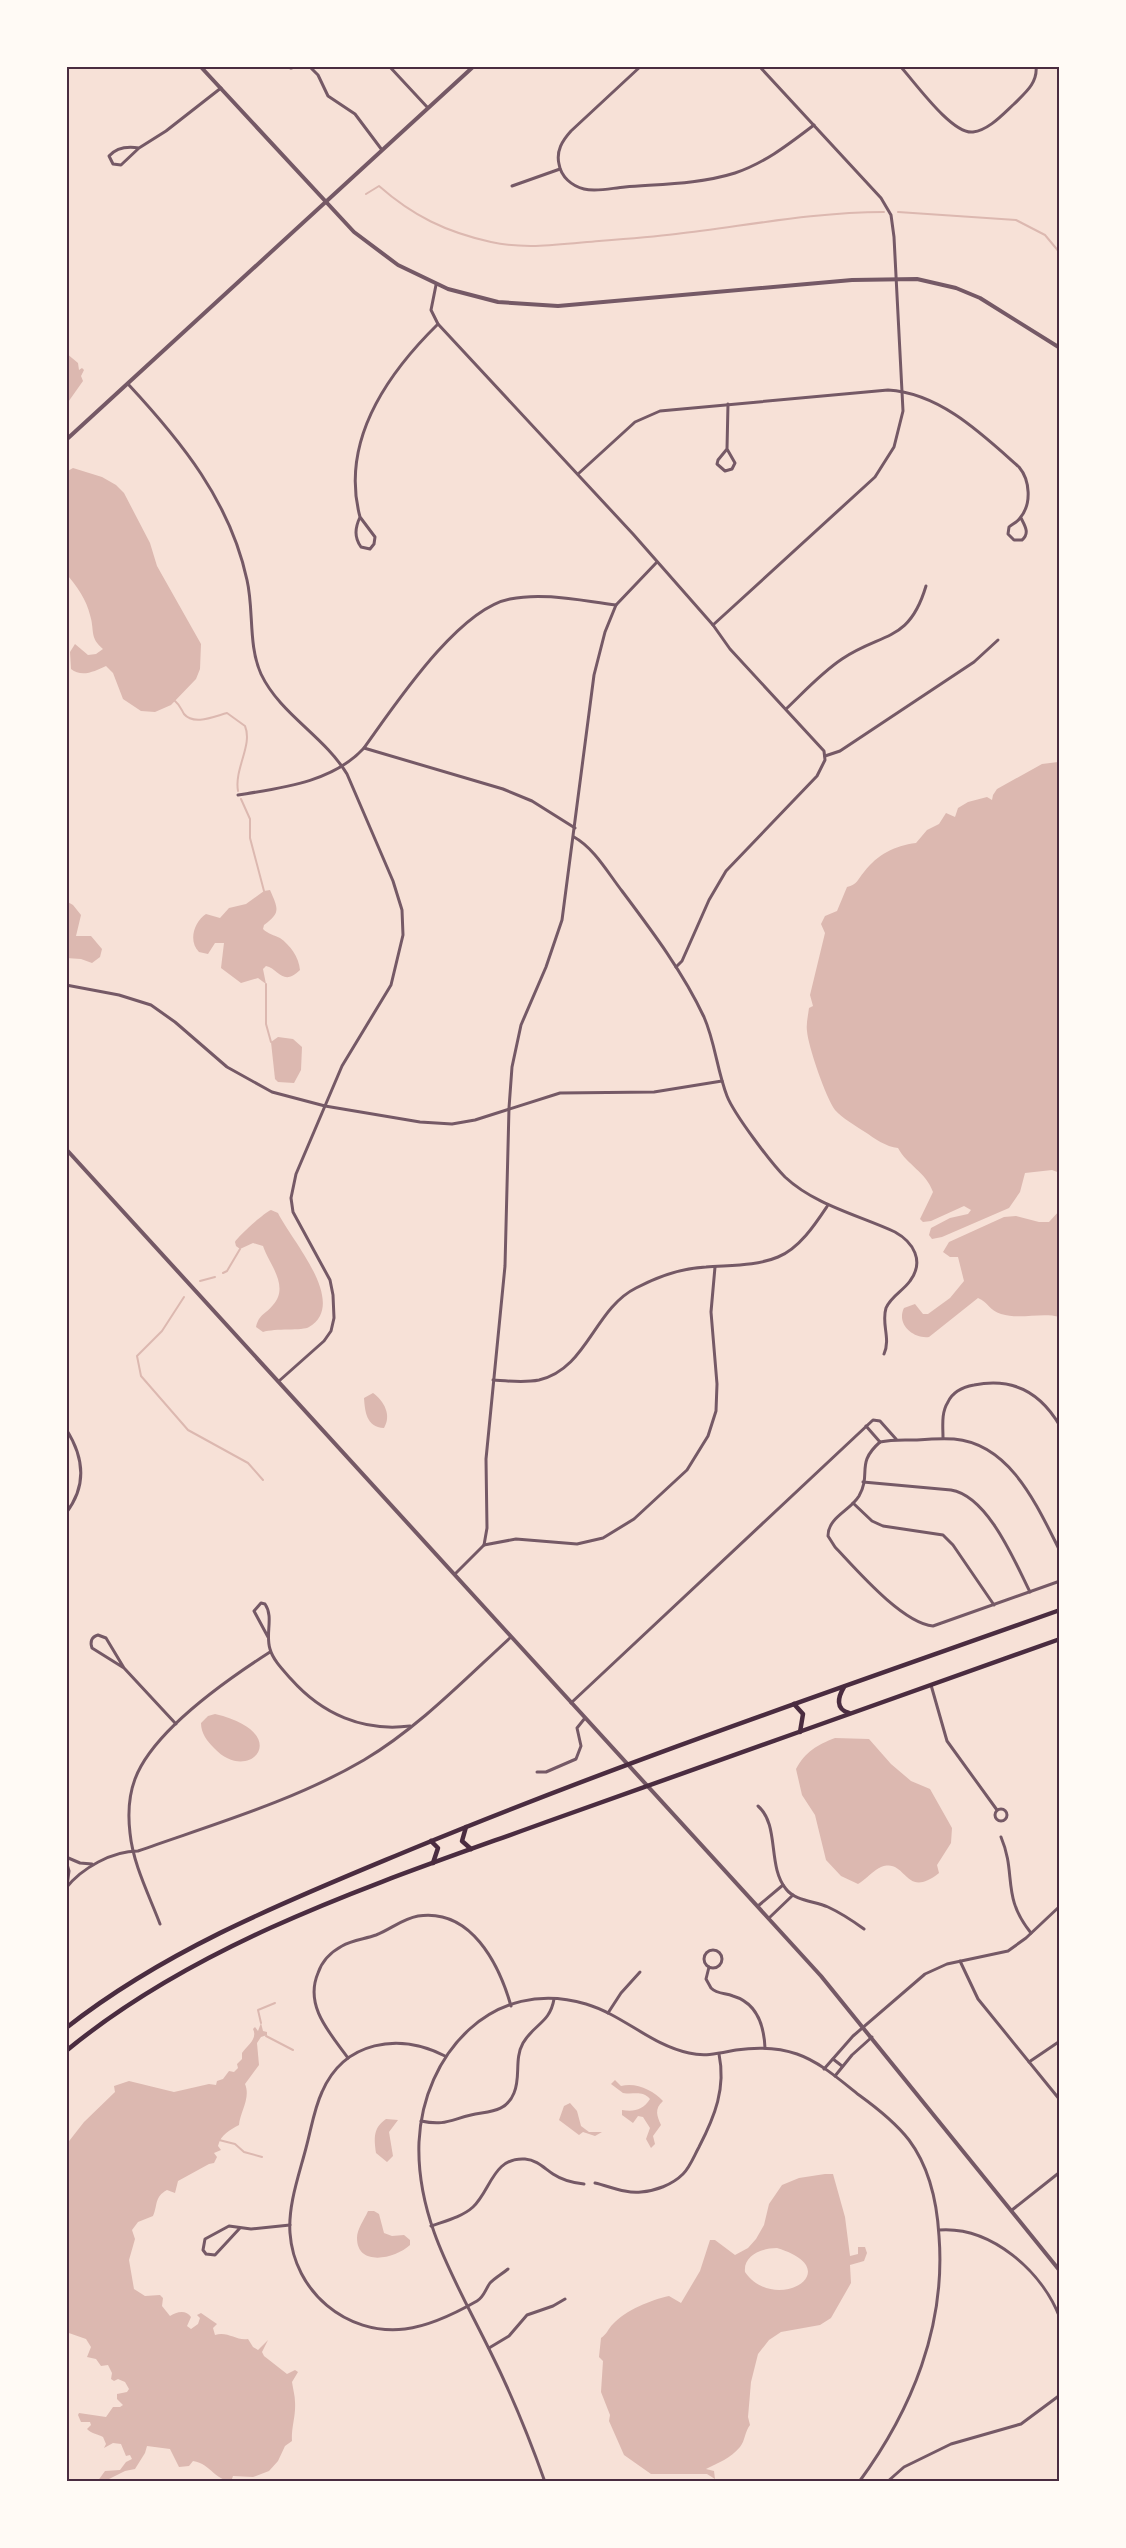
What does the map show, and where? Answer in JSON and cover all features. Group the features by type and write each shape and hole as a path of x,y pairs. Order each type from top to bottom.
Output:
{"highway":[{"path":"66,2028 123,1986 208,1938 431,1841 628,1764 1060,1610"},
{"path":"66,2051 132,2002 207,1958 264,1932 433,1863 1060,1639"},
{"path":"843,1687 839,1705 844,1712 851,1714"},
{"path":"794,1704 803,1714 800,1732"},
{"path":"466,1827 462,1841 472,1849"},
{"path":"431,1841 438,1848 433,1863"}],"street":[{"path":"200,66 354,232 382,255 436,285 498,302 558,306 897,278 931,281 970,293 1060,348"},
{"path":"286,66 291,68 298,66"},
{"path":"309,66 318,75 328,96 355,114 382,150"},
{"path":"389,66 428,108"},
{"path":"66,440 474,66"},
{"path":"641,66 565,138 558,155 560,169 569,182 587,190 702,180 729,174 760,163 814,125"},
{"path":"713,625 874,477 889,456 898,437 903,411 893,223 885,204 759,66"},
{"path":"900,66 953,124 968,132 984,129 1025,93 1036,73 1036,66"},
{"path":"139,148 116,150 109,156 110,160 113,164 121,165 139,148 166,131 221,88"},
{"path":"512,186 560,169"},
{"path":"436,285 431,310 438,324 657,562 713,625 730,649 821,748 825,756 817,776 726,871 696,927 682,961 676,967"},
{"path":"360,517 356,526 358,543 365,549 370,549 375,537 360,517 356,504 355,470 360,443 370,415 396,369 438,324"},
{"path":"128,384 189,454 224,513 244,569 255,654 265,682 279,701 343,767 393,881 402,910 403,935 391,985 342,1066 300,1163 291,1198 296,1221 330,1281 334,1305 333,1324 328,1336 317,1348 279,1381"},
{"path":"578,474 627,429 647,416 668,410 903,391 924,397 944,407 1019,467 1027,480 1028,489 1021,518 1009,527 1008,534 1014,540 1022,540 1027,535 1021,518"},
{"path":"727,449 717,460 719,467 725,471 732,469 735,463 727,449 728,404"},
{"path":"484,1545 487,1528 486,1459 505,1266 509,1108 518,1034 557,936 565,905 594,675 604,632 616,605 657,562"},
{"path":"786,709 843,658 901,629 916,611 926,586"},
{"path":"238,795 286,787 323,776 343,767 364,747 434,656 469,621 492,605 508,599 532,597 616,605"},
{"path":"825,756 840,751 936,688 989,651 998,640"},
{"path":"364,747 503,789 532,801 575,828"},
{"path":"574,837 582,842 608,872 676,967 708,1027 722,1081 736,1113 779,1170 801,1189 828,1205 895,1232 909,1241 915,1251 917,1263 912,1279 891,1299 885,1310 887,1340 884,1354"},
{"path":"66,985 119,995 151,1005 175,1022 216,1059 239,1076 272,1092 325,1106 445,1125 487,1117 560,1093 654,1092 722,1081"},
{"path":"66,1150 769,1918 864,2027 1060,2271"},
{"path":"493,1380 537,1380 555,1374 578,1355 609,1308 628,1292 670,1274 702,1267 779,1257 804,1238 828,1205"},
{"path":"455,1574 484,1545 516,1539 577,1544 603,1538 634,1519 687,1470 708,1436 716,1411 717,1384 711,1312 715,1267"},
{"path":"943,1438 943,1412 949,1399 966,1387 985,1383 1012,1384 1029,1391 1048,1407 1060,1426"},
{"path":"571,1703 873,1420 880,1421 896,1439"},
{"path":"866,1426 880,1442"},
{"path":"66,1428 77,1451 82,1476 77,1495 66,1513"},
{"path":"1060,1551 1028,1491 1005,1464 980,1446 943,1438 896,1439 880,1442 866,1458 863,1482 854,1503 832,1523 828,1536 835,1547 890,1602 929,1626 938,1625 1060,1581"},
{"path":"863,1482 951,1490 965,1494 987,1514 1030,1592"},
{"path":"854,1503 867,1516 883,1526 943,1536 952,1545 994,1605"},
{"path":"268,1637 254,1611 257,1604 265,1604 270,1613 268,1637 270,1652 301,1691 321,1707 359,1724 376,1727 411,1726"},
{"path":"124,1668 95,1651 91,1645 93,1637 98,1635 106,1638 124,1668 176,1724"},
{"path":"66,1857 80,1863 94,1864 244,1813 312,1786 364,1760 411,1726 511,1637"},
{"path":"160,1924 134,1851 129,1817 135,1780 150,1754 176,1724 245,1668 270,1652"},
{"path":"931,1685 947,1741 997,1810"},
{"path":"537,1772 546,1772 576,1759 581,1747 577,1728 585,1718"},
{"path":"758,1806 769,1824 774,1857 783,1885 793,1895 826,1906 864,1929"},
{"path":"1001,1837 1008,1856 1013,1902 1019,1916 1031,1933"},
{"path":"66,1861 69,1870 67,1888"},
{"path":"67,1888 94,1864"},
{"path":"758,1906 783,1885"},
{"path":"769,1918 793,1895"},
{"path":"824,2069 864,2027 925,1974 960,1961 994,1956 1008,1951 1060,1906"},
{"path":"348,2058 316,2010 314,1986 320,1968 338,1948 379,1934 411,1918 440,1917 468,1931 482,1945 495,1964 511,2006"},
{"path":"711,1950 717,1951 722,1958 721,1963 717,1967 709,1967 704,1956 711,1950"},
{"path":"960,1961 978,1999 1060,2100"},
{"path":"709,1967 706,1979 711,1988 744,2001 758,2014 763,2028 765,2048"},
{"path":"608,2013 621,1993 640,1972"},
{"path":"422,2121 449,2123 470,2115 493,2112 504,2106 515,2089 519,2052 529,2034 547,2019 554,1998"},
{"path":"545,2482 517,2407 430,2226 420,2171 422,2121 429,2089 444,2056 473,2026 511,2006 554,1998 578,2001 608,2013 656,2041 698,2055 765,2048 797,2054 834,2076 894,2122 915,2149 932,2187 939,2230 939,2284 930,2343 919,2377 903,2411 859,2482"},
{"path":"834,2076 872,2037"},
{"path":"1029,2062 1060,2040"},
{"path":"444,2056 416,2044 395,2042 374,2046 348,2058 330,2077 319,2099 293,2201 290,2225 295,2259 307,2284 325,2304 349,2320 378,2329 408,2329 429,2323 481,2298 491,2283 508,2269"},
{"path":"596,2183 632,2193 642,2192 667,2185 684,2174 716,2109 721,2083 719,2054"},
{"path":"832,2059 842,2066"},
{"path":"430,2226 459,2216 472,2208 481,2198 494,2174 503,2165 514,2161 532,2161 558,2177 584,2184"},
{"path":"1012,2210 1060,2172"},
{"path":"240,2228 215,2255 206,2254 203,2250 205,2240 219,2229 229,2226 240,2228 290,2225"},
{"path":"939,2230 954,2230 973,2235 997,2245 1017,2259 1041,2283 1060,2318"},
{"path":"489,2348 509,2336 527,2315 565,2299"},
{"path":"886,2482 904,2468 951,2444 1021,2424 1060,2396"}],"shaded area":[{"path":"66,353 78,363 79,370 82,368 84,370 81,376 83,381 66,405"},
{"path":"73,468 102,477 124,493 150,543 157,566 201,644 200,669 196,679 171,705 155,712 141,711 123,699 113,673 106,666 84,673 71,669 70,652 75,644 88,655 96,654 103,649 94,637 89,610 84,599 66,574 66,472"},
{"path":"1060,756 1060,1173 1052,1170 1025,1173 1020,1192 1009,1208 942,1237 932,1239 929,1235 931,1228 950,1218 968,1214 971,1210 964,1206 931,1221 923,1222 920,1219 933,1192 926,1179 898,1148 880,1142 838,1113 831,1104 818,1072 808,1038 807,1026 809,1008 813,1006 810,995 825,933 821,924 825,916 837,911 847,887 855,883 881,856 901,846 916,843 927,830 939,824 946,813 955,817 958,808 968,802 987,797 992,800 997,789 1042,764 1058,762"},
{"path":"270,890 276,911 263,929 287,944 296,956 300,970 294,975 285,977 266,966 263,969 266,984 258,978 241,983 221,968 224,943 215,943 208,954 199,952 194,943 194,932 198,922 206,914 220,918 229,908 246,904 264,891"},
{"path":"66,901 73,905 81,915 76,936 91,936 102,949 100,957 92,963 81,959 66,958"},
{"path":"278,1037 293,1039 302,1047 301,1070 294,1083 278,1082 275,1079 271,1042"},
{"path":"271,1210 278,1213 313,1271 320,1288 323,1303 320,1316 306,1328 263,1332 256,1327 261,1317 278,1298 279,1283 263,1246 253,1243 240,1249 235,1242"},
{"path":"1060,1210 1060,1317 1008,1316 994,1311 978,1298 929,1337 917,1336 904,1325 902,1314 904,1308 915,1304 923,1314 928,1314 950,1298 964,1281 958,1257 950,1257 943,1252 949,1242 1004,1217 1016,1216 1049,1222"},
{"path":"373,1393 386,1409 387,1418 384,1428 373,1425 366,1413 364,1398"},
{"path":"215,1714 240,1722 254,1733 260,1743 258,1752 251,1759 240,1761 227,1758 209,1743 201,1723 208,1716"},
{"path":"835,1738 869,1739 891,1764 911,1781 930,1789 952,1828 951,1843 937,1865 939,1873 928,1880 919,1882 912,1881 896,1868 881,1867 858,1884 841,1876 826,1860 815,1815 802,1795 796,1769 812,1749"},
{"path":"261,2023 267,2035 261,2037 257,2043 259,2065 245,2084 247,2094 239,2125 221,2138 218,2146 221,2150 214,2153 217,2157 214,2163 178,2181 175,2193 167,2190 158,2198 153,2216 138,2222 132,2230 135,2239 129,2260 134,2289 145,2296 160,2295 163,2298 162,2306 170,2316 178,2312 189,2314 191,2317 187,2326 191,2329 198,2324 200,2318 197,2315 201,2313 217,2324 213,2328 215,2335 224,2334 248,2339 258,2350 268,2340 262,2352 264,2356 287,2374 295,2370 298,2372 292,2382 295,2407 292,2441 285,2446 278,2461 269,2471 253,2477 233,2476 232,2479 237,2482 223,2479 205,2466 193,2461 189,2466 179,2467 170,2449 147,2446 135,2469 125,2471 103,2482 97,2482 105,2471 120,2470 126,2462 132,2459 130,2455 126,2456 121,2444 113,2443 104,2448 106,2444 103,2437 87,2429 91,2425 90,2422 81,2422 78,2415 79,2413 106,2417 113,2407 123,2405 117,2399 117,2394 127,2392 129,2389 125,2382 111,2379 112,2373 108,2365 101,2366 96,2359 87,2357 91,2347 86,2339 66,2332 66,2145 84,2122 115,2092 114,2086 129,2081 174,2092 209,2084 216,2085 217,2081 223,2079 229,2071 234,2072 238,2068 237,2064 242,2059 242,2053 253,2039 253,2029 255,2027 258,2031"},
{"path":"615,2080 621,2086 632,2085 644,2088 663,2101 657,2110 661,2125 653,2136 655,2144 651,2148 646,2139 650,2128 643,2117 638,2116 633,2123 622,2115 622,2110 638,2109 650,2099 641,2094 623,2093 611,2084"},
{"path":"570,2103 577,2111 581,2126 589,2132 602,2132 595,2136 583,2132 579,2135 559,2120 564,2106"},
{"path":"386,2119 398,2120 389,2132 393,2156 387,2162 376,2153 375,2143 375,2134"},
{"path":"833,2174 845,2217 850,2256 858,2254 858,2247 865,2247 867,2253 864,2261 850,2265 851,2283 831,2318 820,2325 781,2332 769,2340 758,2354 751,2382 748,2417 750,2425 742,2445 736,2451 706,2469 714,2471 715,2479 707,2474 651,2474 624,2455 609,2421 610,2415 601,2392 603,2361 599,2357 601,2338 618,2319 639,2306 669,2296 681,2303 700,2271 710,2240 715,2240 735,2255 748,2248 764,2225 769,2204 782,2185 799,2178","holes":["777,2248 798,2257 807,2267 807,2277 800,2284 788,2289 773,2289 758,2284 745,2272 747,2261 766,2249"]},
{"path":"368,2211 379,2214 384,2233 392,2236 404,2235 410,2240 410,2245 387,2257 370,2257 363,2253 359,2247 357,2235"}],"waterway":[{"path":"366,194 379,186 431,222 491,242 517,246 558,245 648,237 806,217 884,212"},
{"path":"898,212 1016,220 1045,235 1060,253"},
{"path":"175,701 188,718 199,720 227,713 245,726 247,741 237,783 238,791"},
{"path":"241,799 250,819 250,838 264,891"},
{"path":"266,984 266,1024 271,1042"},
{"path":"223,1273 227,1271 240,1249"},
{"path":"200,1281 215,1277"},
{"path":"184,1297 162,1331 137,1356 141,1376 188,1430 248,1463 263,1480"},
{"path":"261,2023 258,2010 275,2003"},
{"path":"266,2036 293,2050"},
{"path":"219,2140 235,2144 244,2152 262,2157"}]}
